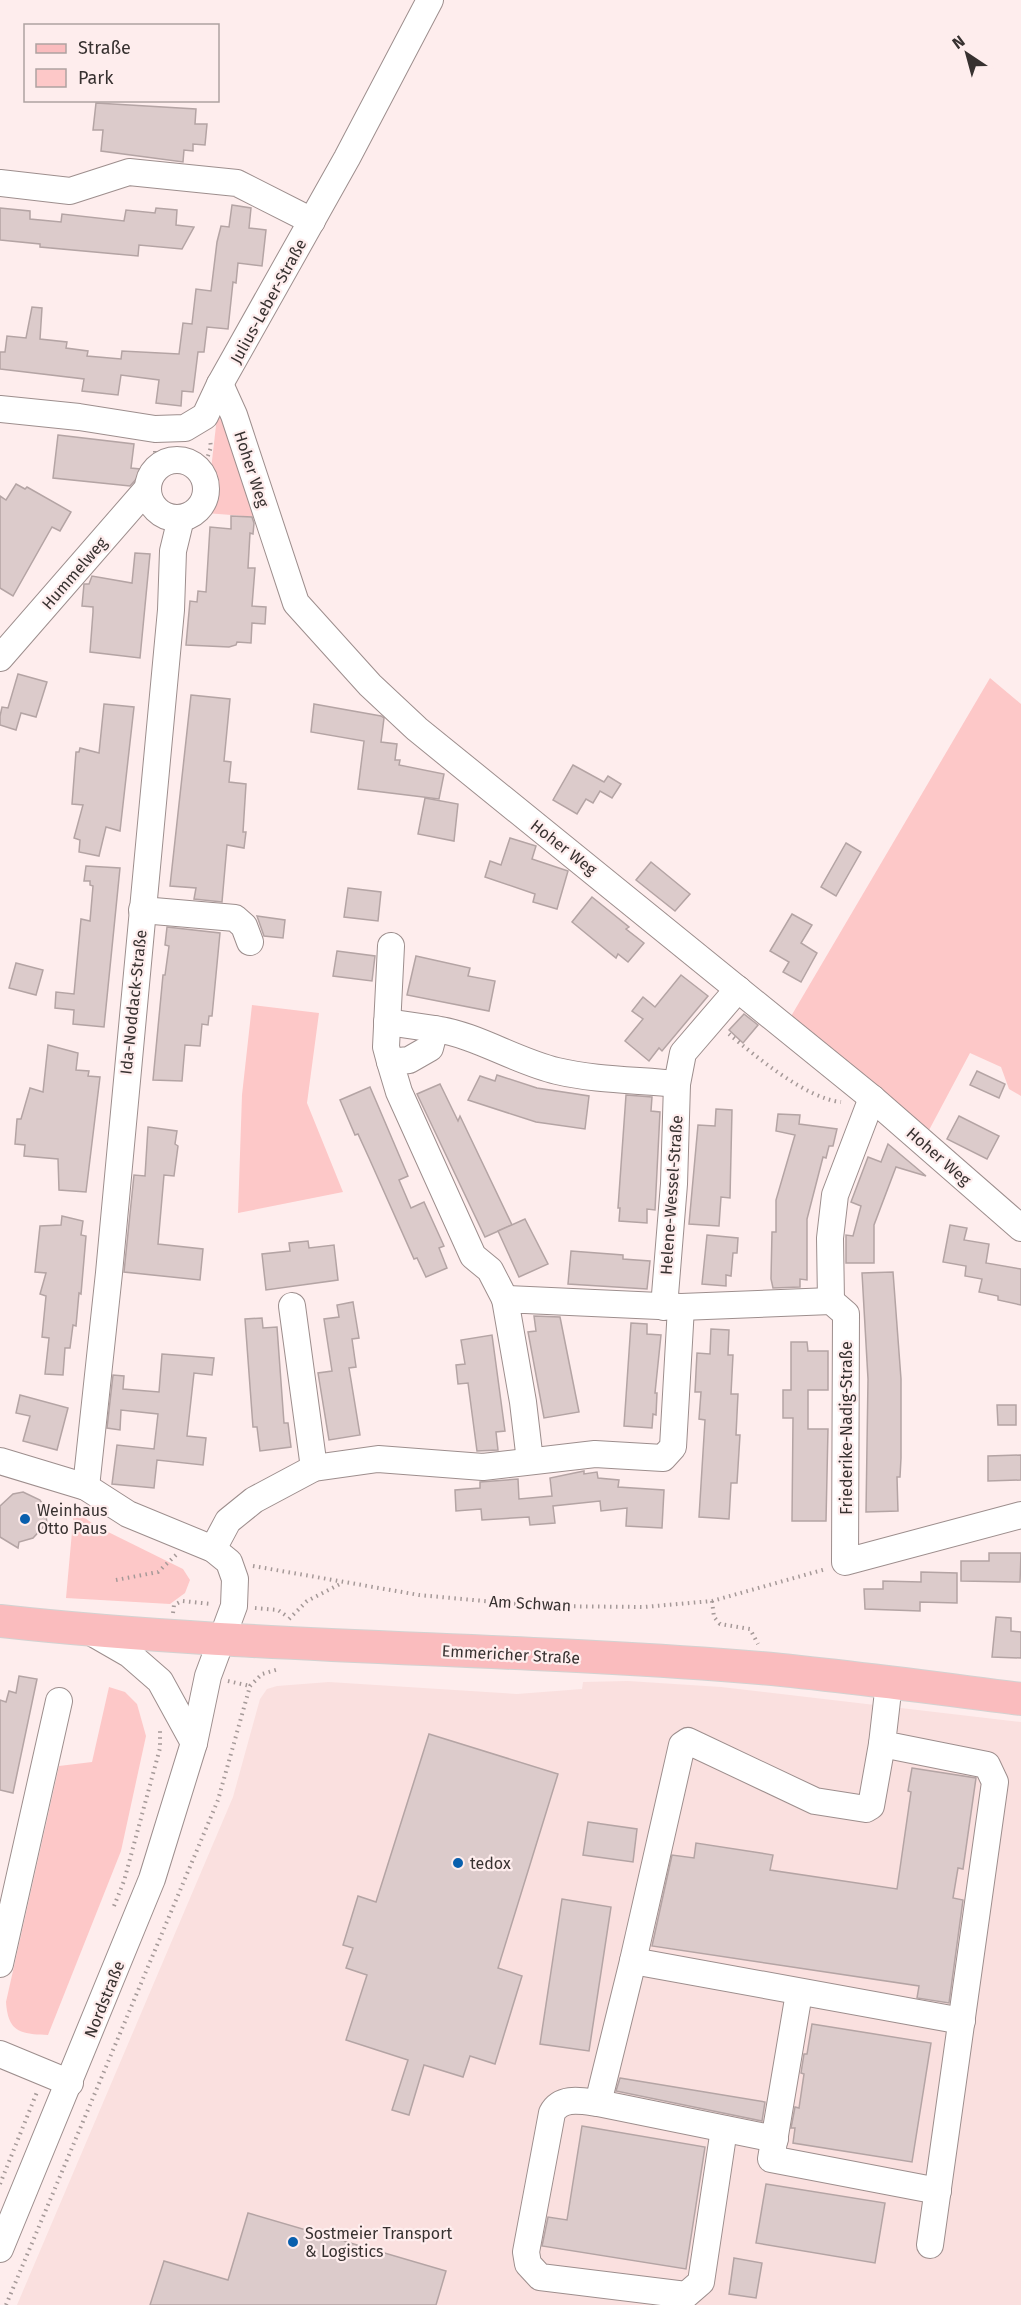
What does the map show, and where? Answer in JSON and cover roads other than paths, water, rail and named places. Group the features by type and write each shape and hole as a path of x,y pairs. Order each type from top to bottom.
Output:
{"main road":[{"name":"Emmericher Straße","path":"0,1621 88,1631 760,1668 1021,1699"}],"street":[{"name":"Julius-Leber-Straße","path":"0,409 79,417 155,429 185,428 205,416 220,384 312,221 430,0"},
{"path":"0,183 70,191 129,172 237,183 312,221"},
{"name":"Hoher Weg","path":"220,384 234,415 296,603 370,685 417,729 738,989 870,1103 1021,1228"},
{"path":"168,461 187,462 202,473 207,492 198,510 181,518 164,516 152,504 148,488 156,468 168,461"},
{"name":"Hummelweg","path":"0,658 148,488"},
{"name":"Ida-Noddack-Straße","path":"86,1487 171,610 173,551 181,518"},
{"path":"142,910 235,918 244,926 250,942"},
{"path":"0,1461 86,1487 128,1514 211,1551 228,1521 254,1500 314,1468 378,1460 483,1467 530,1461 524,1402 505,1299 490,1270 473,1256 399,1092 390,1062 386,1047 391,946"},
{"name":"Helene-Wessel-Straße","path":"530,1461 594,1454 663,1458 673,1447 672,1307 677,1084 683,1053 738,989"},
{"path":"387,1022 446,1031 558,1071 677,1084"},
{"path":"390,1062 409,1060 430,1048 446,1031"},
{"path":"505,1299 672,1307 831,1301 830,1238 836,1195 870,1103"},
{"name":"Friederike-Nadig-Straße","path":"831,1301 846,1314 837,1565 1021,1515"},
{"path":"291,1306 314,1468"},
{"name":"Nordstraße","path":"0,2249 152,1879 194,1743 208,1676 234,1606 235,1580 211,1551"},
{"path":"88,1631 129,1654 159,1681 194,1743"},
{"path":"598,2103 682,1745 688,1741 815,1801 866,1809 871,1806 882,1744 889,1683"},
{"path":"0,1964 59,1701"},
{"path":"882,1744 987,1765 993,1773 995,1782 930,2245"},
{"path":"633,1961 962,2021"},
{"path":"799,1993 771,2159 938,2191"},
{"path":"0,2054 70,2083"},
{"path":"724,2129 701,2282 686,2295 540,2277 528,2264 526,2252 552,2113 558,2105 575,2100 598,2103 774,2139"}],"place":[{"name":"Weinhaus Otto Paus","path":"25,1519"},
{"name":"tedox","path":"458,1863"},
{"name":"Sostmeier Transport & Logistics","path":"293,2242"}]}
